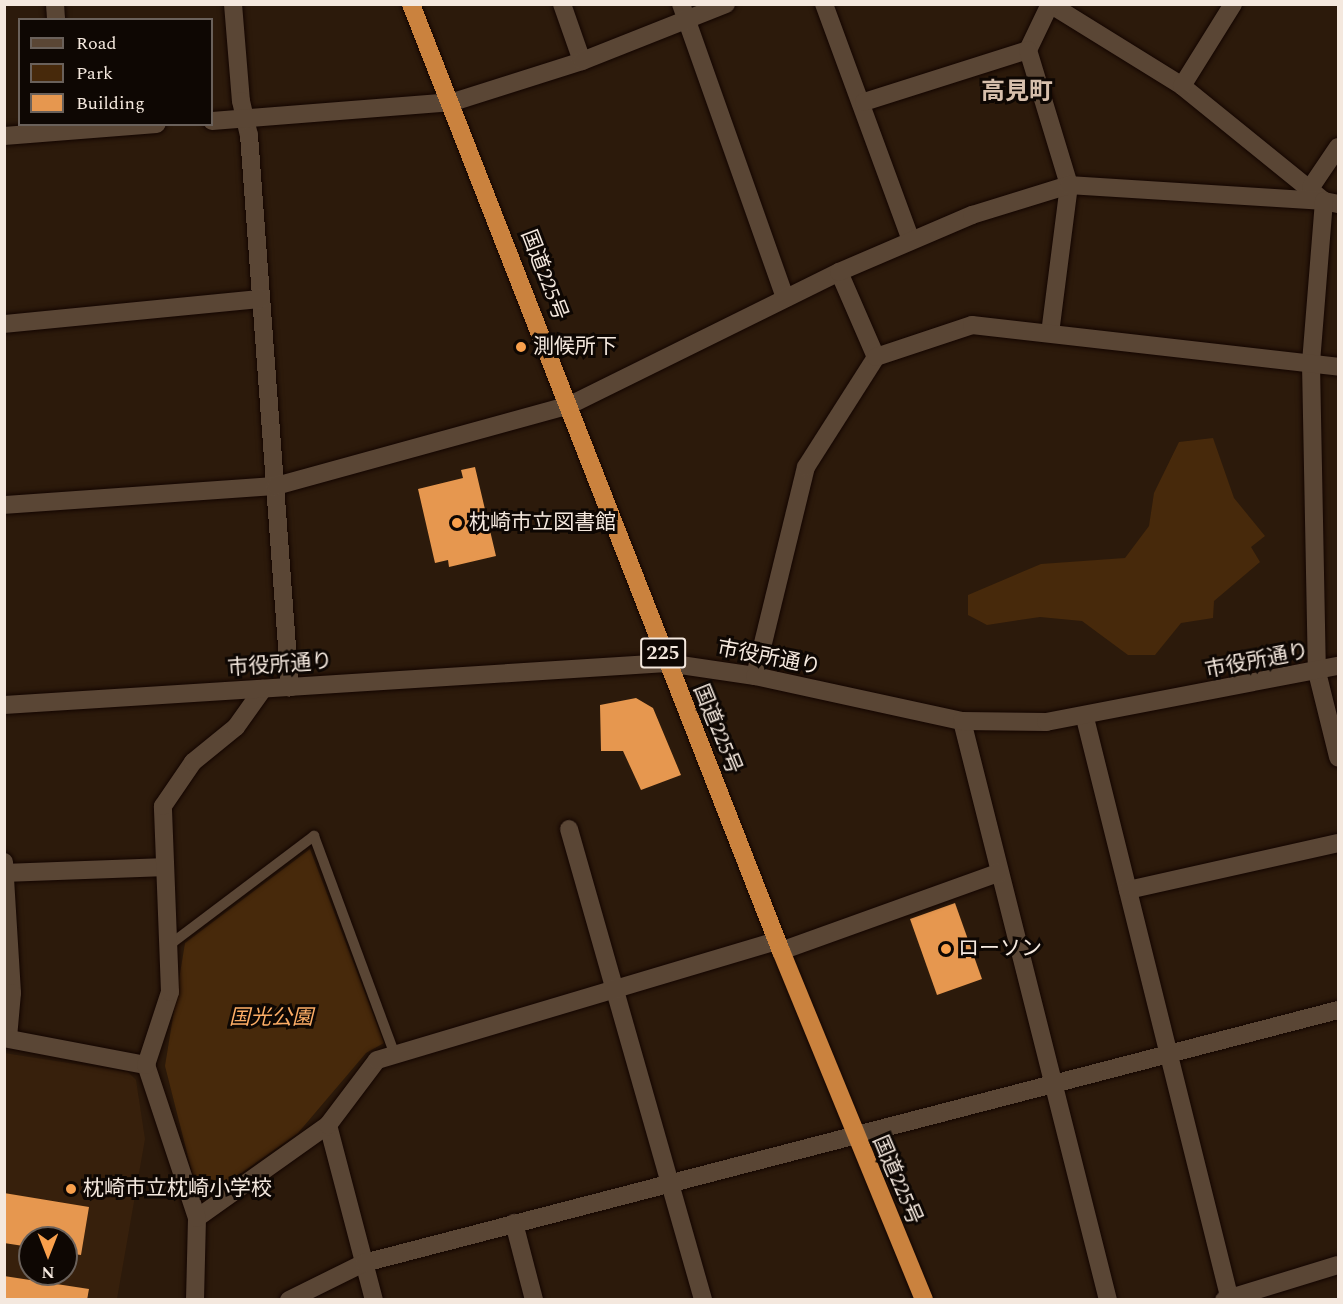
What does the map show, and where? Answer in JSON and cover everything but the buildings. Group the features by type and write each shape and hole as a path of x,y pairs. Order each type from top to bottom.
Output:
{"highway":[{"name":"国道225号","path":"411,4 453,102 667,663 854,1136 924,1299"}],"street":[{"path":"233,4 261,299 290,687"},
{"path":"562,4 582,61"},
{"path":"213,121 453,102 582,61 683,12 726,4"},
{"path":"824,4 864,102 911,241"},
{"path":"1182,86 1233,4"},
{"path":"1050,333 1069,185 1028,50 1050,5 1182,86 1331,203"},
{"path":"683,12 784,298"},
{"path":"864,102 1028,50"},
{"path":"4,136 63,128 110,126"},
{"path":"1311,187 1338,147"},
{"path":"4,505 276,486 570,405 839,272 972,214 1069,185 1331,203"},
{"path":"1331,203 1311,364 1317,672 1338,757"},
{"path":"839,272 876,357"},
{"path":"4,324 261,299"},
{"path":"755,676 806,467 876,357 972,325 1338,367"},
{"name":"市役所通り","path":"4,705 667,663 755,676 962,721 1085,718 1338,666"},
{"path":"195,1299 196,1218 146,1065 170,992 163,806 169,790 193,762 236,727 262,689"},
{"path":"1085,718 1172,1054 1228,1299 1338,1265"},
{"path":"962,721 998,873 1056,1084 1108,1299"},
{"path":"569,829 616,987 703,1299"},
{"path":"1128,890 1338,843"},
{"path":"4,862 12,993 6,1038 146,1065"},
{"path":"5,873 165,867"},
{"path":"196,1218 328,1125 377,1060 616,987 779,946 998,873"},
{"path":"289,1299 364,1263 1338,1010"},
{"path":"328,1125 374,1299"},
{"path":"513,1223 534,1299"}],"lane":[{"path":"168,946 314,836 395,1054"}],"shaded area":[{"name":"枕崎市立枕崎小学校","path":"4,1053 128,1072 136,1080 145,1139 117,1299 5,1299"}],"green space":[{"path":"1213,438 1234,498 1265,536 1251,547 1260,562 1214,601 1213,618 1181,623 1155,655 1128,655 1082,621 1040,617 987,625 968,615 968,595 1041,564 1125,558 1149,526 1154,493 1179,442"},
{"name":"国光公園","path":"310,849 384,1043 366,1053 298,1133 213,1193 197,1192 165,1066 185,943"}],"place":[{"name":"測候所下","path":"521,347"},
{"name":"枕崎市立図書館","path":"457,523"},
{"name":"ローソン","path":"946,949"},
{"name":"枕崎市立枕崎小学校","path":"71,1189"}],"district":[{"name":"高見町","path":"1017,93"}]}
